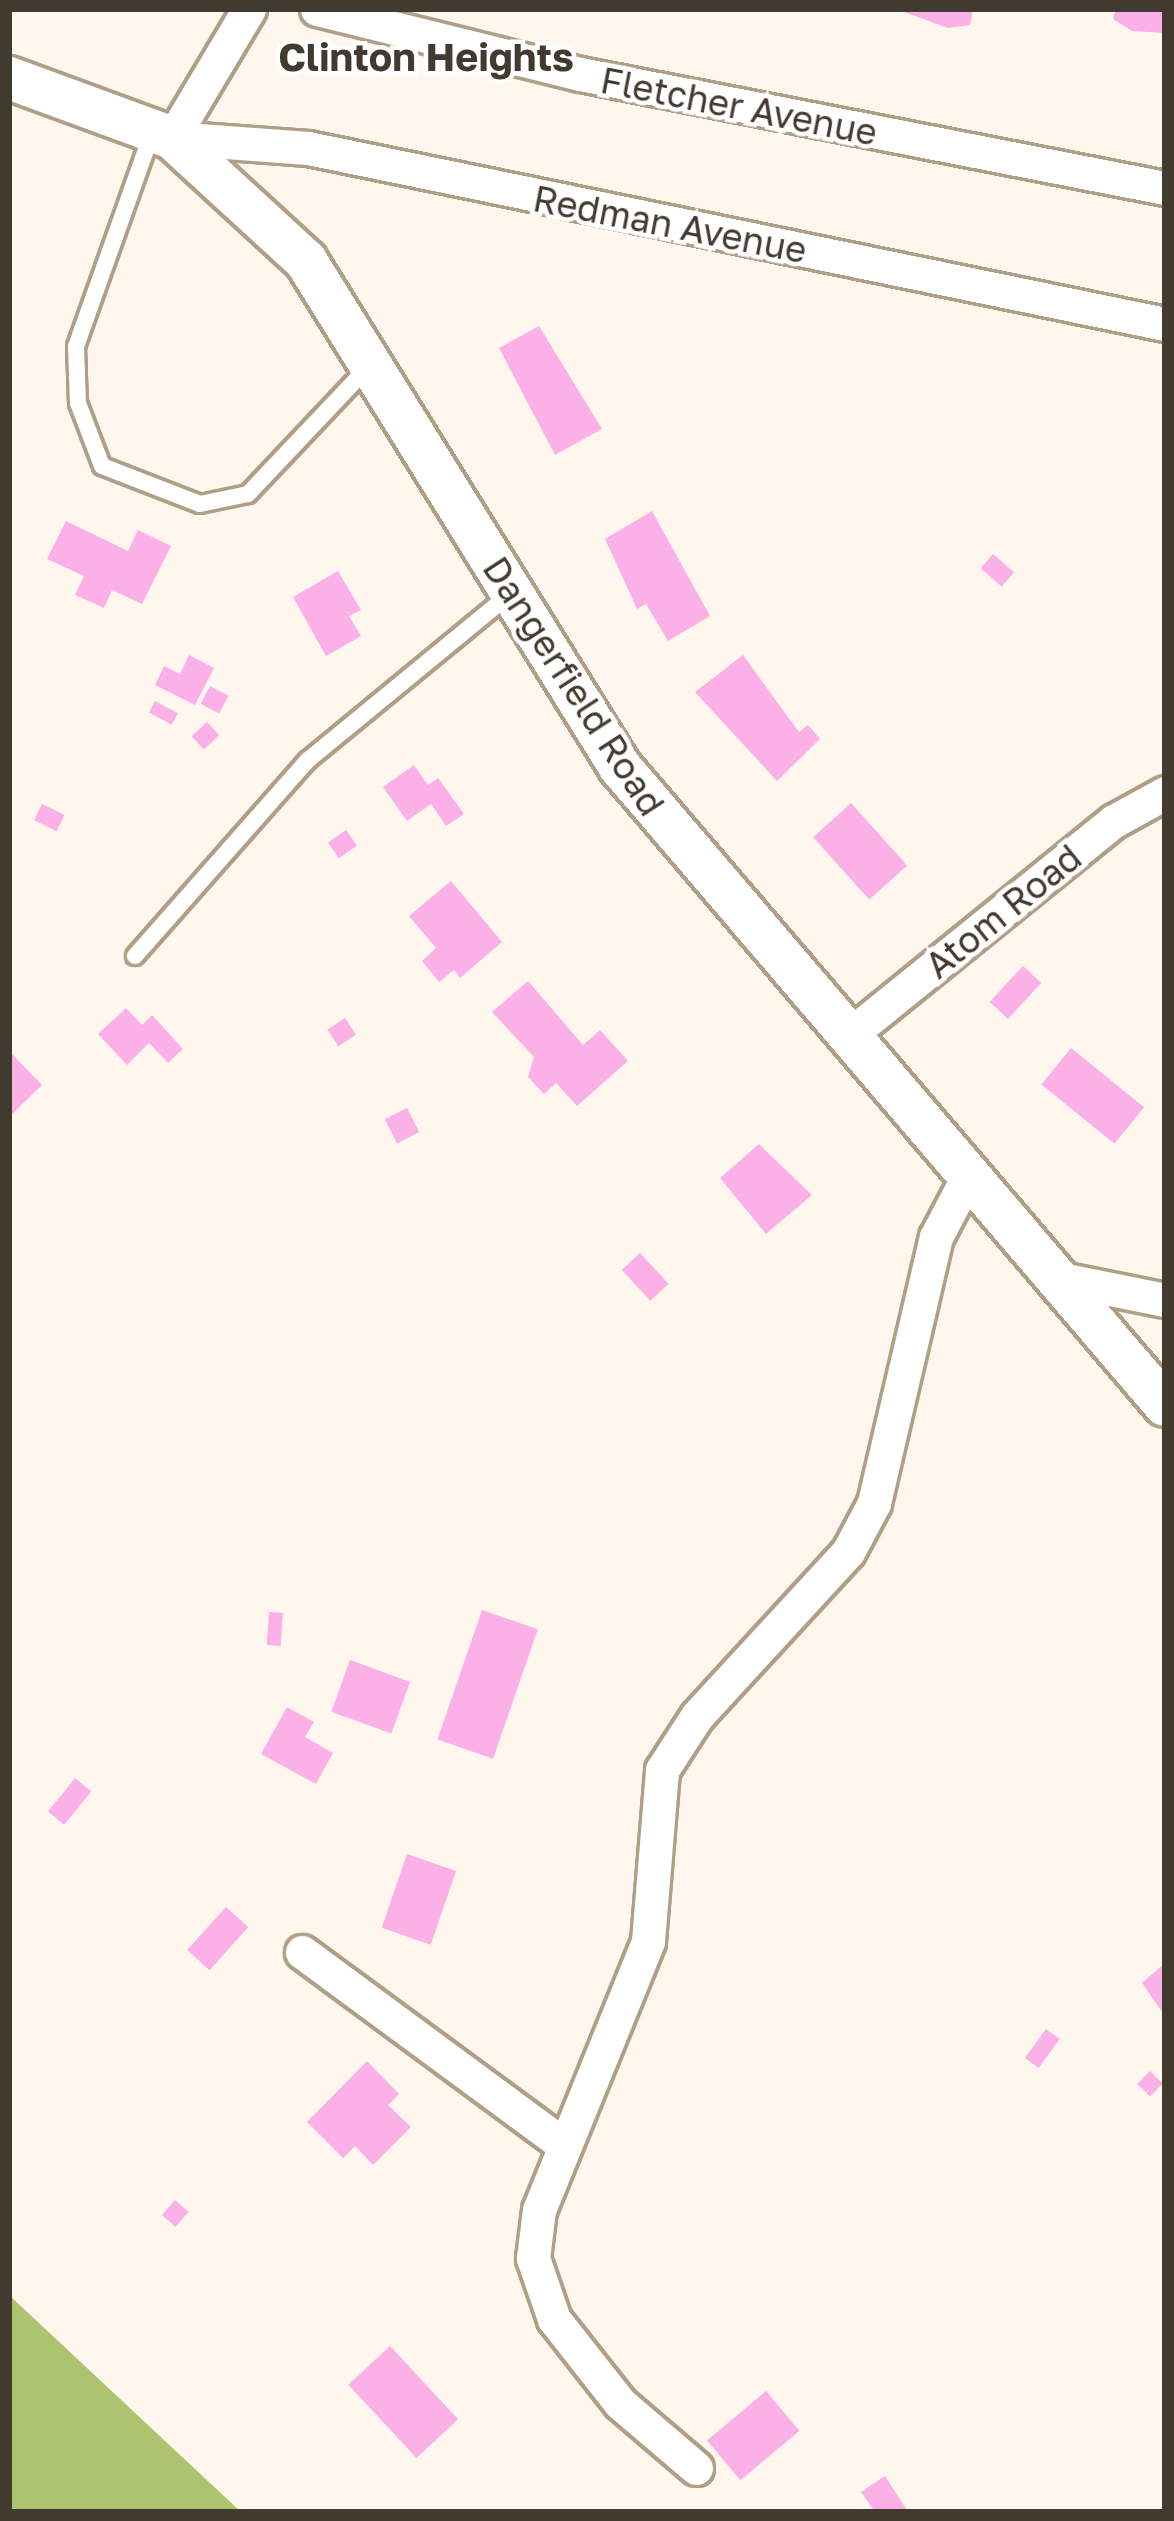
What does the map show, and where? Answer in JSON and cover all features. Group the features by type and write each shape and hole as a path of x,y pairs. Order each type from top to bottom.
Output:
{"street":[{"path":"163,135 249,9"},
{"name":"Fletcher Avenue","path":"316,9 650,88 1165,188"},
{"name":"Dangerfield Road","path":"9,78 163,135 306,261 374,361 512,592 665,826 1165,1406"},
{"name":"Redman Avenue","path":"163,135 308,148 1165,324"},
{"name":"Atom Road","path":"847,1037 1114,821 1165,793"},
{"path":"696,2468 584,2364 539,2288 532,2240 564,2145 648,1941 662,1770 697,1716 848,1552 874,1503 936,1237 968,1176"},
{"path":"1056,1277 1165,1300"},
{"path":"302,1952 564,2145"}],"lane":[{"path":"163,135 76,347 78,403 102,466 200,505 248,494 374,361"},
{"path":"136,956 308,760 512,592"}],"green space":[{"path":"9,2295 241,2512 9,2512"}],"building":[{"path":"896,9 973,9 970,25 948,28"},
{"path":"1116,9 1165,9 1165,33 1132,31 1113,19"},
{"path":"539,326 602,429 555,455 499,348"},
{"path":"652,511 710,616 668,641 646,604 637,609 605,539"},
{"path":"66,521 128,551 138,530 171,546 142,604 112,590 104,608 75,595 84,576 47,559"},
{"path":"993,554 1014,572 1002,587 981,568"},
{"path":"338,571 361,610 349,616 361,636 326,656 293,597"},
{"path":"189,655 214,668 195,705 155,685 164,666 180,674"},
{"path":"743,655 799,732 808,725 820,739 777,781 695,692"},
{"path":"210,686 229,696 219,714 201,704"},
{"path":"155,701 178,713 172,725 149,712"},
{"path":"207,722 219,735 204,749 192,736"},
{"path":"414,765 428,785 438,778 464,814 446,826 431,804 407,821 383,787"},
{"path":"851,803 907,865 869,900 813,837"},
{"path":"42,804 64,815 57,831 34,820"},
{"path":"346,830 357,846 339,858 328,843"},
{"path":"451,881 502,942 460,978 454,970 439,982 422,961 436,948 409,916"},
{"path":"1023,966 1041,983 1008,1019 990,1002"},
{"path":"528,981 583,1045 600,1030 628,1061 577,1106 556,1083 544,1094 528,1077 534,1057 492,1012"},
{"path":"126,1008 142,1025 152,1015 183,1049 168,1063 149,1043 127,1065 98,1034"},
{"path":"345,1018 356,1035 338,1046 327,1029"},
{"path":"1071,1048 1144,1107 1114,1144 1041,1085"},
{"path":"9,1051 42,1085 9,1117"},
{"path":"407,1108 419,1132 397,1143 385,1119"},
{"path":"759,1144 812,1195 766,1234 720,1178"},
{"path":"640,1253 669,1284 650,1301 622,1270"},
{"path":"482,1610 538,1629 493,1759 437,1740"},
{"path":"269,1612 283,1613 281,1646 267,1645"},
{"path":"350,1660 410,1682 391,1734 331,1712"},
{"path":"287,1707 314,1722 305,1737 333,1753 316,1784 261,1754"},
{"path":"75,1778 91,1791 64,1825 48,1811"},
{"path":"407,1854 456,1871 431,1945 382,1928"},
{"path":"226,1907 248,1927 209,1970 187,1950"},
{"path":"1165,1963 1165,2016 1142,1983"},
{"path":"1046,2029 1060,2039 1039,2068 1025,2058"},
{"path":"367,2061 399,2094 388,2105 411,2127 373,2165 355,2146 343,2158 307,2122"},
{"path":"1150,2071 1163,2084 1150,2096 1137,2084"},
{"path":"175,2200 189,2212 175,2227 162,2215"},
{"path":"390,2346 458,2419 417,2458 348,2385"},
{"path":"766,2391 799,2431 740,2480 707,2440"},
{"path":"885,2476 904,2512 875,2512 861,2492"}],"district":[{"name":"Clinton Heights","path":"426,57"}]}
